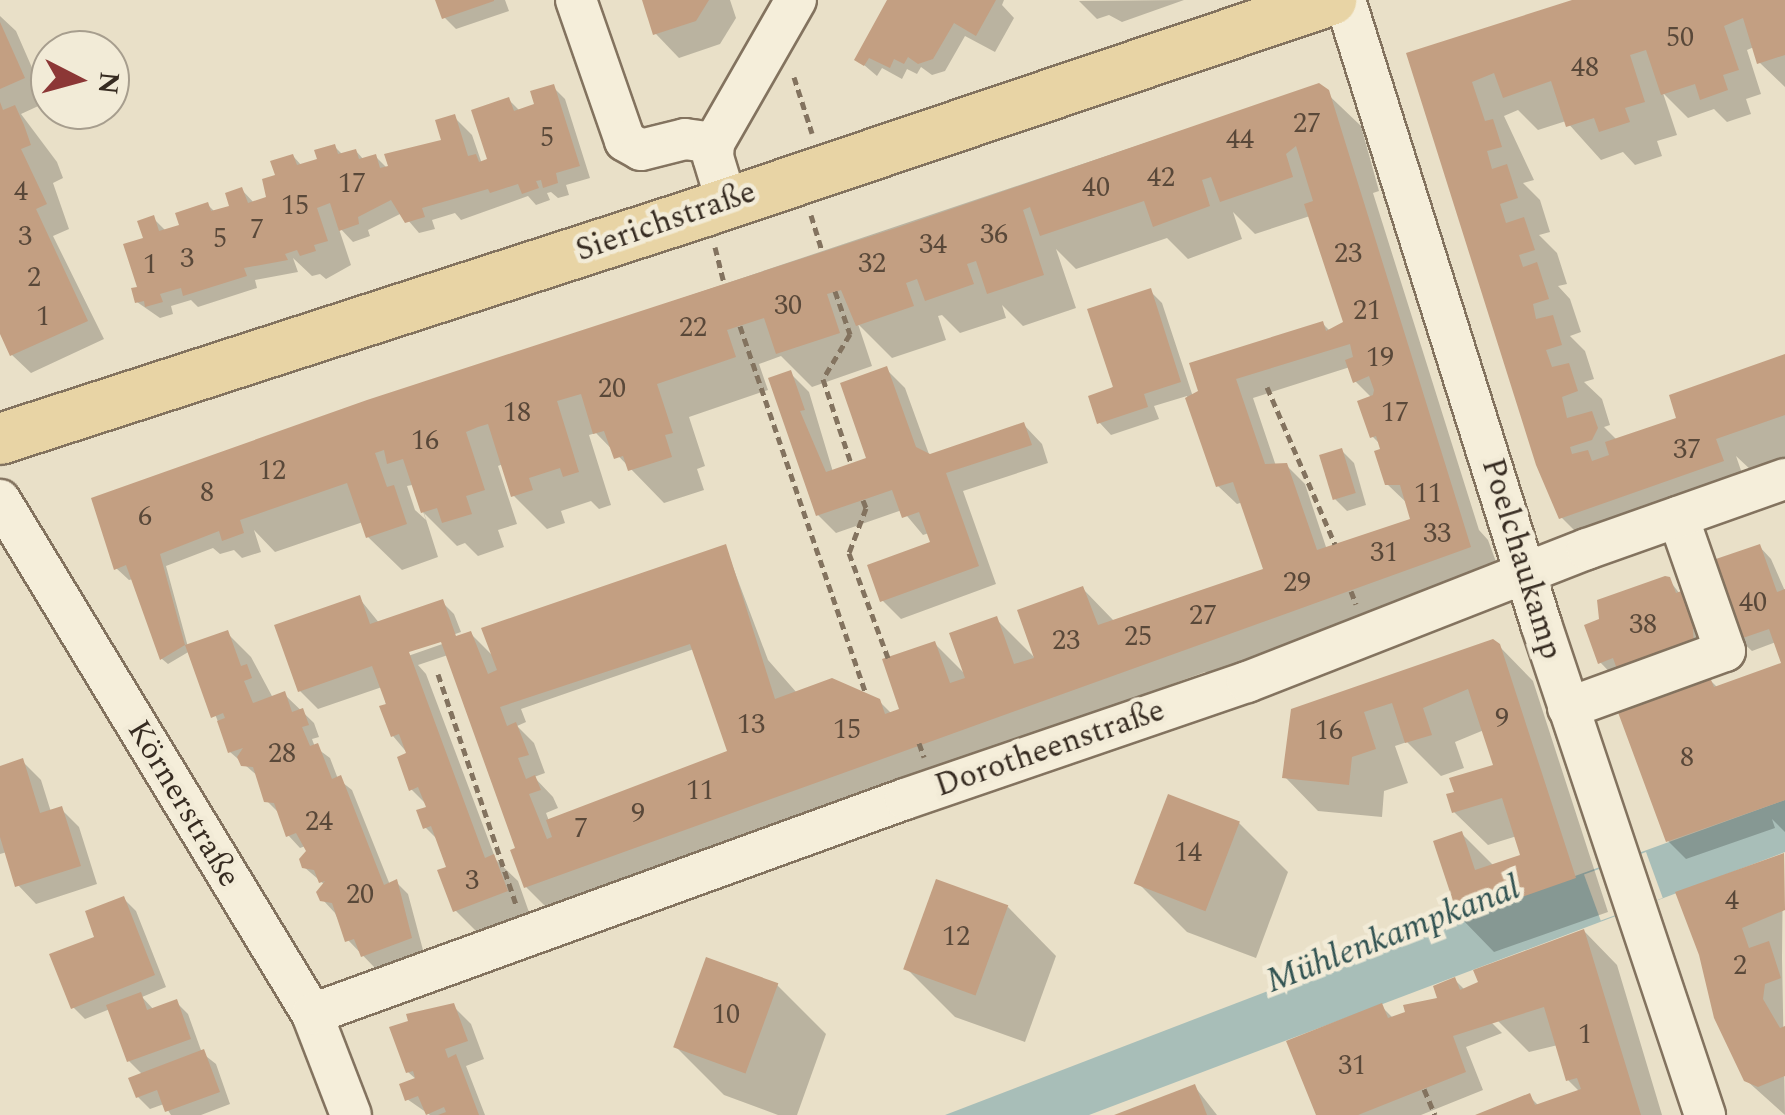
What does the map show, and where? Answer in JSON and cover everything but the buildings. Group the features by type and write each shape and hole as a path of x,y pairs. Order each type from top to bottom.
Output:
{"main road":[{"name":"Sierichstraße","path":"0,439 1330,0"}],"street":[{"path":"576,0 625,141 641,150 684,139 714,143"},
{"path":"727,202 717,172 714,143 796,0"},
{"name":"Poelchaukamp","path":"1345,0 1568,708 1706,1115"},
{"name":"Dorotheenstraße","path":"312,1014 1247,682 1785,479"},
{"name":"Körnerstraße","path":"0,500 312,1014 351,1115"},
{"path":"1568,708 1726,651 1678,517"}],"path":[{"path":"836,291 850,334 823,379 851,463"},
{"path":"740,326 866,693"},
{"path":"1267,388 1335,544"},
{"path":"863,500 866,508 849,553 888,658"},
{"path":"438,674 527,936"},
{"path":"1424,1089 1435,1115"}],"water":[{"path":"1785,800 1785,852 1089,1115 945,1115 1437,926"}],"pier":[{"path":"1646,852 1663,898 1601,921 1584,875"}],"water label":[{"name":"Mühlenkampkanal","path":"1393,935"}]}
